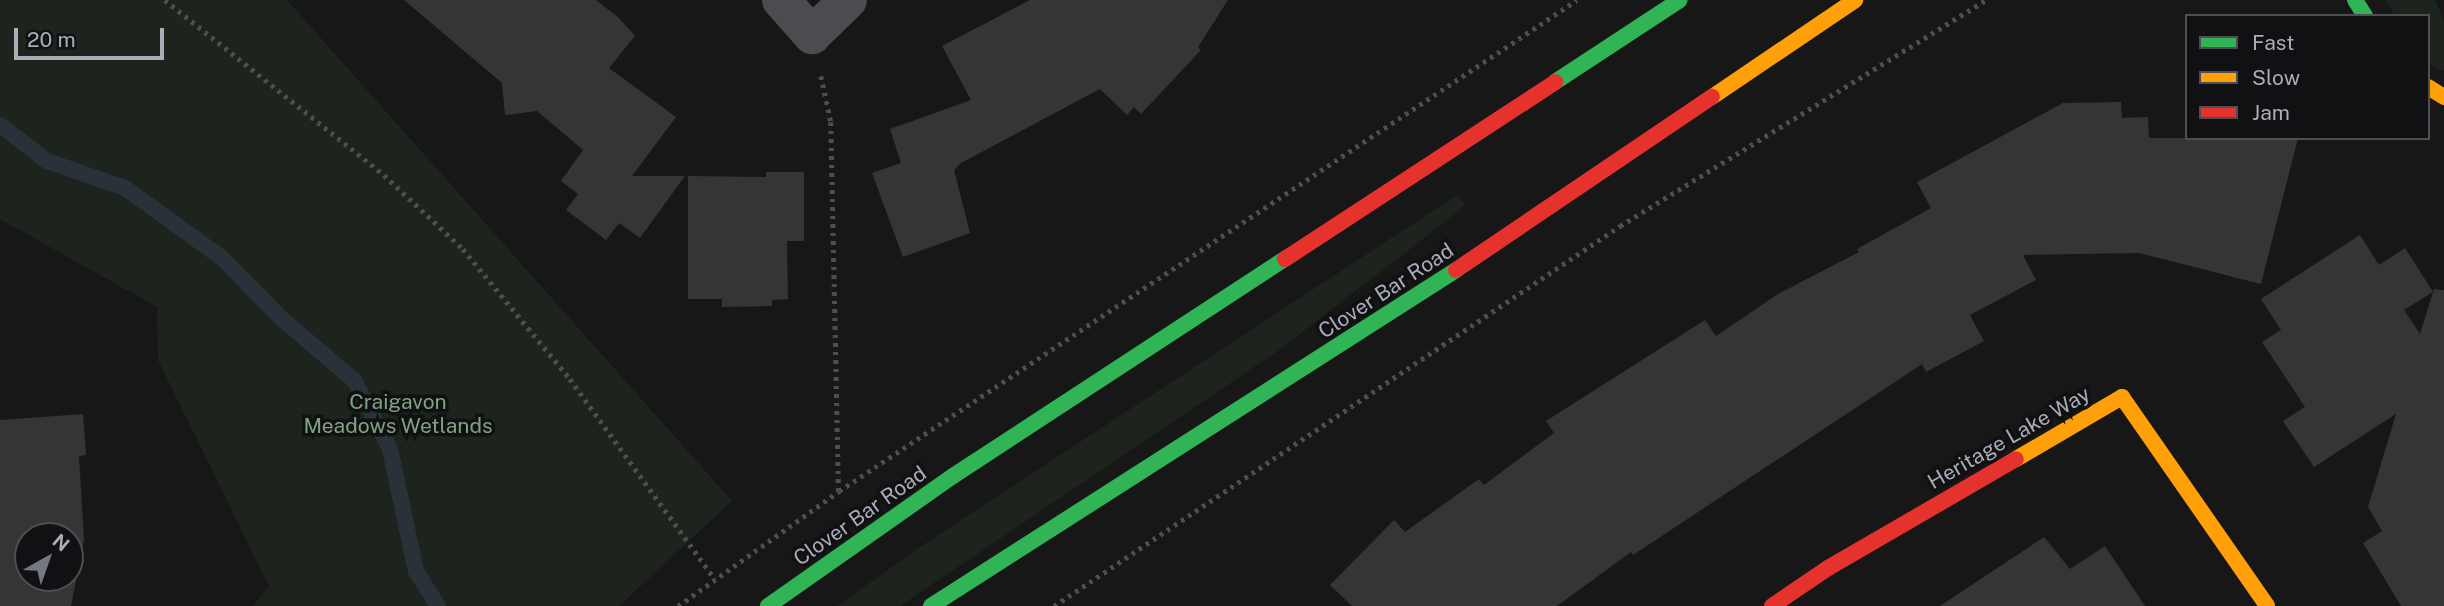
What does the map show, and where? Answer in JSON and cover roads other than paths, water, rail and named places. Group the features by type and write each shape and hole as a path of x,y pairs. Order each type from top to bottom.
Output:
{"main road":[{"name":"Clover Bar Road","path":"768,606 953,476 1679,0"},
{"name":"Clover Bar Road","path":"931,606 1159,457 1375,325 1856,0"},
{"name":"Heritage Lake Way","path":"1772,606 1828,568 2122,397 2267,606"}],"street":[{"path":"781,0 812,35 848,0"}],"waterway":[{"path":"0,125 47,161 125,188 222,258 282,319 354,380 390,449 416,571 438,606"}],"park label":[{"name":"Craigavon Meadows Wetlands","path":"398,414"}]}
